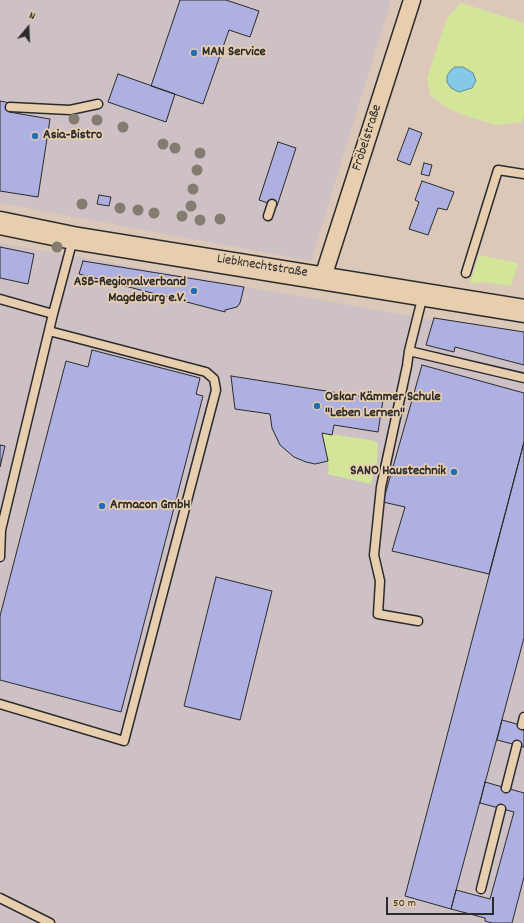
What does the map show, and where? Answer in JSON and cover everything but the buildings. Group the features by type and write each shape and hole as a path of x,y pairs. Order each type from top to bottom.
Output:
{"street":[{"name":"Fröbelstraße","path":"323,277 412,0"},
{"name":"Liebknechtstraße","path":"0,223 73,238 524,310"}],"lane":[{"path":"10,107 70,110 98,104"},
{"path":"466,273 498,170 524,174"},
{"path":"268,216 272,204"},
{"path":"0,557 0,530 73,238"},
{"path":"418,621 378,614 380,581 374,555 381,487 408,366 409,351 423,293"},
{"path":"0,300 53,314"},
{"path":"0,704 124,741 216,390 213,378 205,371 49,330"},
{"path":"409,351 524,378"},
{"path":"506,788 517,745"},
{"path":"480,889 501,809"},
{"path":"0,898 50,923"}],"shaded area":[{"path":"0,0 391,0 311,261 0,203"},
{"path":"0,243 524,336 524,923 0,923"}],"green space":[{"path":"461,3 524,23 524,115 522,122 497,125 472,118 449,109 430,95 427,78 447,18"},
{"path":"479,255 518,263 511,286 484,282 470,284"},
{"path":"322,433 371,440 378,443 377,464 375,463 371,484 327,474 329,468"}],"water":[{"path":"455,67 463,67 473,73 476,81 472,88 459,92 451,88 447,82 447,76"}],"place":[{"name":"MAN Service","path":"194,53"},
{"name":"Asia-Bistro","path":"35,136"},
{"name":"ASB-Regionalverband Magdeburg e.V.","path":"194,291"},
{"name":"Oskar Kämmer Schule \"Leben Lernen\"","path":"317,406"},
{"name":"SANO Haustechnik","path":"454,472"},
{"name":"Armacon GmbH","path":"102,506"}]}
